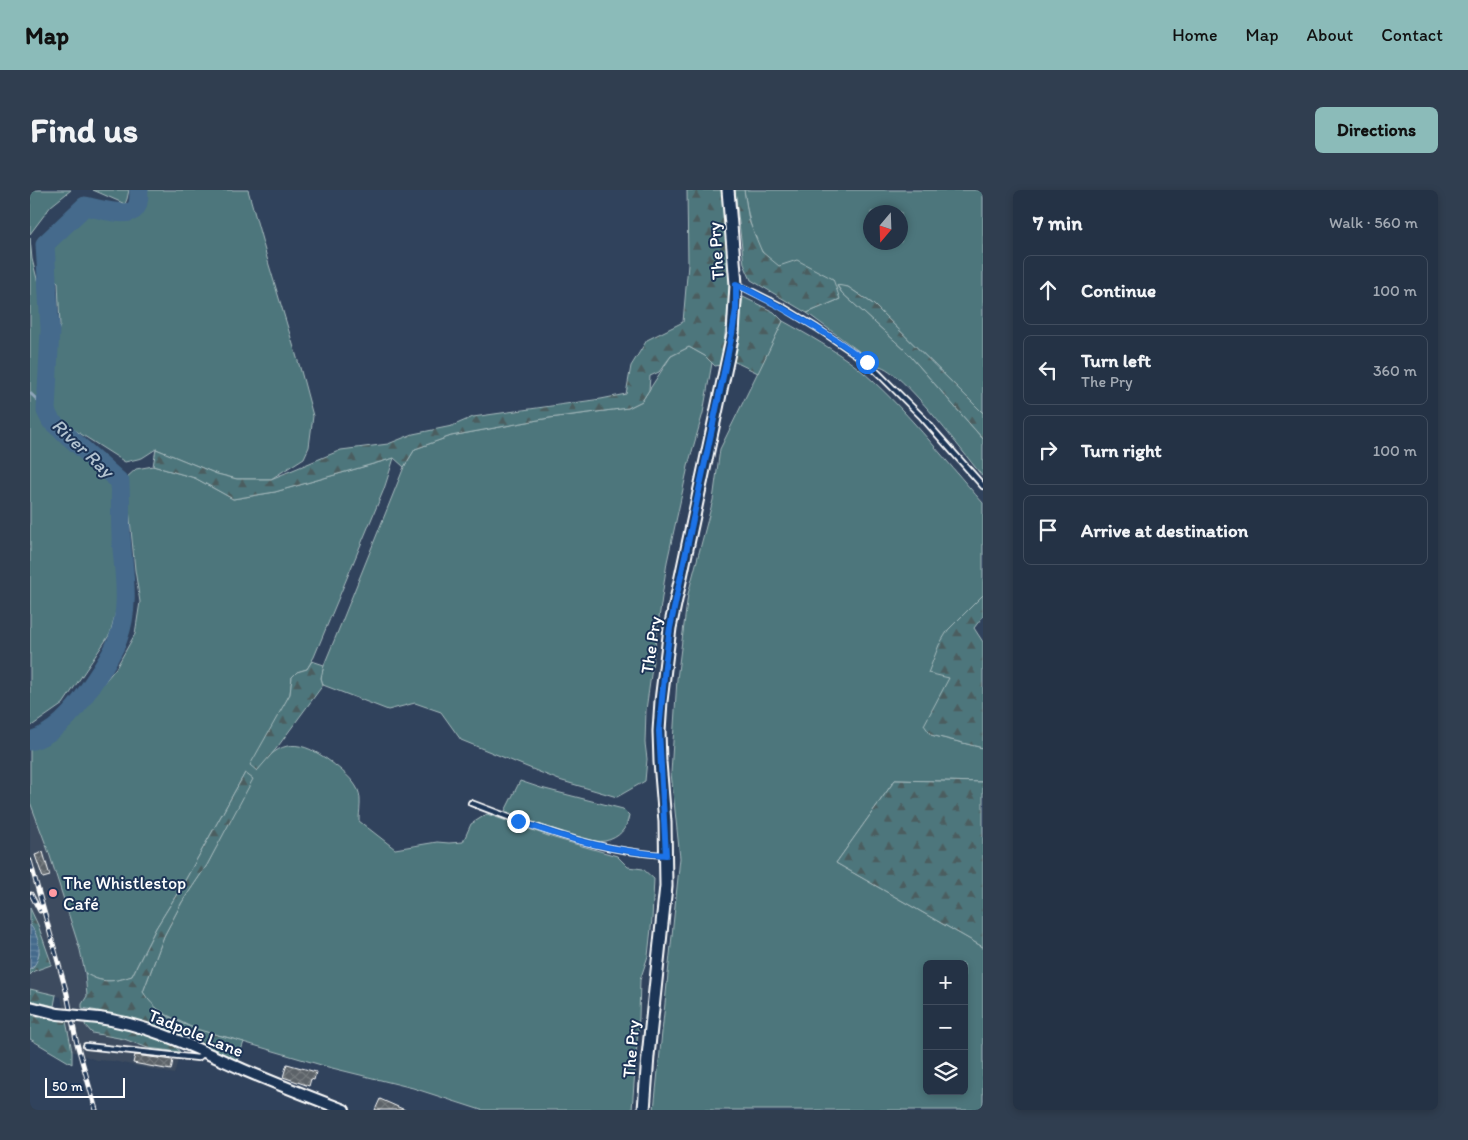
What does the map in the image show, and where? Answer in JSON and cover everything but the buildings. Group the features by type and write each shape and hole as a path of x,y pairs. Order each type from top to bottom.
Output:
{"main road":[{"name":"The Pry","path":"644,1110 648,1056 664,914 666,855 659,731 670,628 736,309 736,284 728,190"}],"street":[{"name":"Tadpole Lane","path":"30,1007 58,1014 100,1018 143,1027 344,1110"}],"lane":[{"path":"736,284 780,306 817,328 867,362 922,417 983,486"},
{"path":"470,803 555,835 642,854 666,855"},
{"path":"86,1046 198,1058 204,1052"}],"shaded area":[{"path":"30,802 49,853 80,950 87,996 82,1004 86,1021 149,1035 177,1047 180,1052 174,1074 113,1061 96,1060 72,1051 61,997 30,989 30,975 34,971 51,965 51,962 30,908"}],"green space":[{"path":"30,190 71,190 51,206 30,234"},
{"path":"93,190 129,190 125,204"},
{"path":"144,190 248,190 313,416 309,447 304,458 271,479 237,479 217,474 156,449 142,458 125,462 62,422 53,409 55,340 60,326 58,282 52,277 48,244 85,209 122,219 134,218 139,210"},
{"path":"687,190 723,190 730,295 721,365 715,366 705,356 689,347 671,356 659,372 650,376 649,390 642,401 628,408 549,418 451,436 415,449 404,467 394,458 275,492 233,499 195,478 153,466 156,449 217,474 237,479 271,479 341,450 388,444 413,434 452,426 473,417 626,394 631,366 647,340 683,322 688,264"},
{"path":"735,190 744,190 749,221 762,252 779,266 797,260 833,279 840,299 807,313 751,280 744,264"},
{"path":"744,190 983,190 983,413 873,304 848,287 837,286 842,293 905,350 983,439 983,477 933,415 902,382 807,313 840,299 788,273 770,260 763,253 755,239"},
{"path":"30,238 32,259 43,303 40,377 43,415 115,485 120,596 110,634 63,704 30,727"},
{"path":"837,285 848,287 873,304 983,413 983,439 905,350 842,293"},
{"path":"743,297 774,312 783,321 758,373 731,360"},
{"path":"783,321 840,355 875,383 907,415 983,503 983,595 948,630 949,678 930,733 931,735 983,748 983,782 895,780 836,863 983,947 983,1110 654,1110 680,858 671,773 677,679 688,594 713,500 720,449"},
{"path":"689,347 705,356 712,363 703,413 689,462 667,562 646,710 645,743 647,759 645,781 617,797 559,780 461,740 441,712 415,703 388,710 323,685 321,678 324,665 404,467 415,449 451,436 549,418 628,408 642,401 671,356"},
{"path":"394,458 384,489 314,657 307,669 297,672 292,677 290,694 275,723 257,771 274,752 283,747 300,746 310,749 331,762 350,778 356,786 360,797 359,821 395,849 437,842 463,842 471,824 487,814 554,838 617,856 628,867 643,869 654,879 648,956 640,980 632,1110 481,1110 413,1088 328,1067 197,1030 150,1004 143,992 164,936 182,902 207,865 252,779 245,773 182,886 156,928 132,976 108,981 91,977 85,973 80,950 49,853 30,802 30,745 51,740 67,727 116,668 135,634 140,602 126,478 136,469 153,466 195,478 233,499 275,492"},
{"path":"983,595 983,616 974,628 983,642 983,748 931,735 924,725 949,678 928,673 939,645 948,630"},
{"path":"312,661 324,665 321,678 323,685 276,749 257,771 250,765 290,694 292,677 297,672 307,669"},
{"path":"245,773 253,779 207,865 182,902 164,936 143,992 152,1004 175,1020 202,1031 244,1042 237,1061 142,1023 82,1008 82,1004 87,996 85,973 91,977 108,981 132,976 156,928 182,886"},
{"path":"895,780 983,782 983,947 836,863"},
{"path":"520,781 623,809 629,815 626,825 622,832 614,838 596,841 570,835 505,811"},
{"path":"30,908 38,925 51,965 34,971 30,975 30,969 33,968 39,953 35,933 30,925"},
{"path":"30,989 56,995 54,1006 30,1000"},
{"path":"30,1014 37,1017 66,1021 72,1051 72,1064 30,1039"},
{"path":"86,1021 122,1027 151,1035 164,1040 180,1052 148,1048 124,1039 92,1033 85,1025"}],"water":[{"path":"30,925 38,941 39,954 30,969"}],"waterway":[{"name":"River Ray","path":"30,741 55,728 76,707 87,692 104,666 118,639 122,626 125,600 120,482 51,421 46,411 50,330 45,244 85,206 119,213 132,212 139,200 139,190"},
{"path":"30,393 47,409"}],"railway":[{"path":"30,861 67,994 76,1040 96,1110"},
{"path":"31,894 40,911"}],"place":[{"name":"The Whistlestop Café","path":"53,893"}],"route":[{"path":"518,821 555,835 587,843 642,854 666,855 659,731 665,666 670,628 722,390 736,309 736,284 780,306 817,328 867,362"}]}
